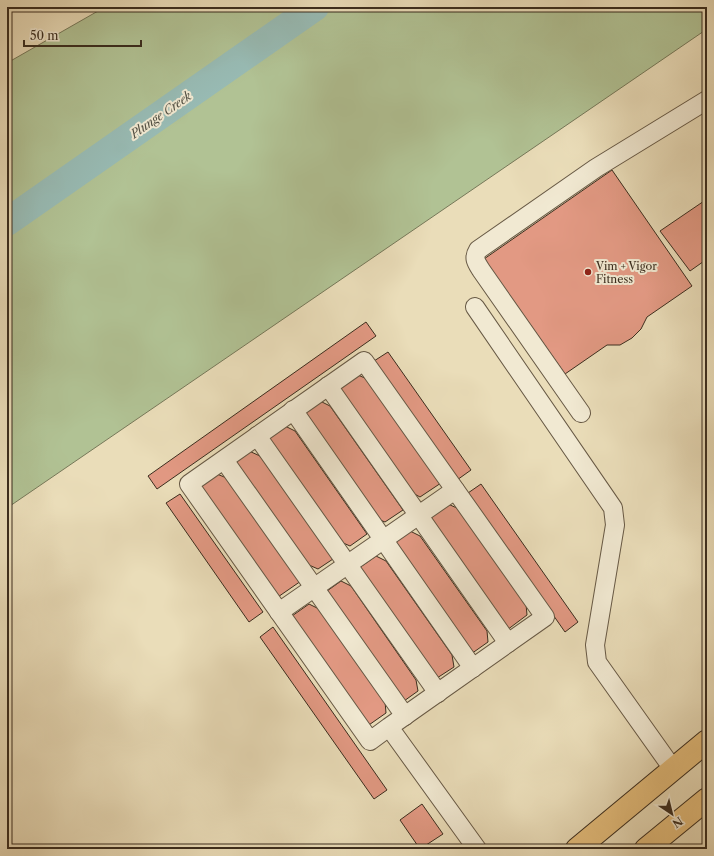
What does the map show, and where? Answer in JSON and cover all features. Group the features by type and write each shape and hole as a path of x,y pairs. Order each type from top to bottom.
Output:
{"main road":[{"path":"577,849 707,741"},
{"path":"646,849 707,799"}],"lane":[{"path":"581,413 475,261 476,254 478,250 596,168 707,100"},
{"path":"475,307 613,508 615,525 595,646 597,662 673,769"},
{"path":"364,361 545,617 370,741 189,484 293,410 364,361"},
{"path":"328,386 508,643"},
{"path":"293,410 473,668"},
{"path":"257,436 438,693"},
{"path":"224,460 405,716"},
{"path":"279,612 455,490"},
{"path":"389,727 477,849"}],"green space":[{"path":"105,7 707,7 707,29 7,508 7,63"}],"building":[{"name":"Vim + Vigor Fitness","path":"612,170 692,286 647,317 641,329 632,338 620,345 607,345 565,374 484,259"},
{"path":"707,199 707,259 690,271 660,231"},
{"path":"366,322 376,336 157,489 148,476"},
{"path":"388,352 471,470 457,480 374,361"},
{"path":"358,375 367,379 441,483 420,497 411,492 338,388"},
{"path":"320,401 330,406 403,510 385,522 375,518 303,413"},
{"path":"285,426 295,431 367,534 350,546 341,542 268,438"},
{"path":"249,451 260,456 333,559 318,569 309,565 235,461"},
{"path":"217,474 229,479 301,581 275,599 204,497 201,485"},
{"path":"481,484 578,622 565,632 468,493"},
{"path":"180,494 263,612 249,622 166,503"},
{"path":"448,504 459,509 526,604 527,615 507,630 429,518"},
{"path":"410,531 420,536 487,631 488,642 471,654 393,543"},
{"path":"376,556 386,561 452,655 454,667 437,678 359,568"},
{"path":"341,581 351,586 416,680 418,691 404,701 327,591"},
{"path":"309,604 319,609 385,701 386,713 366,727 292,616"},
{"path":"273,627 387,790 374,799 260,637"},
{"path":"422,804 443,834 420,849 400,820"}],"waterway":[{"name":"Plunge Creek","path":"7,222 315,7"}],"place":[{"name":"Vim + Vigor Fitness","path":"588,272"}]}
